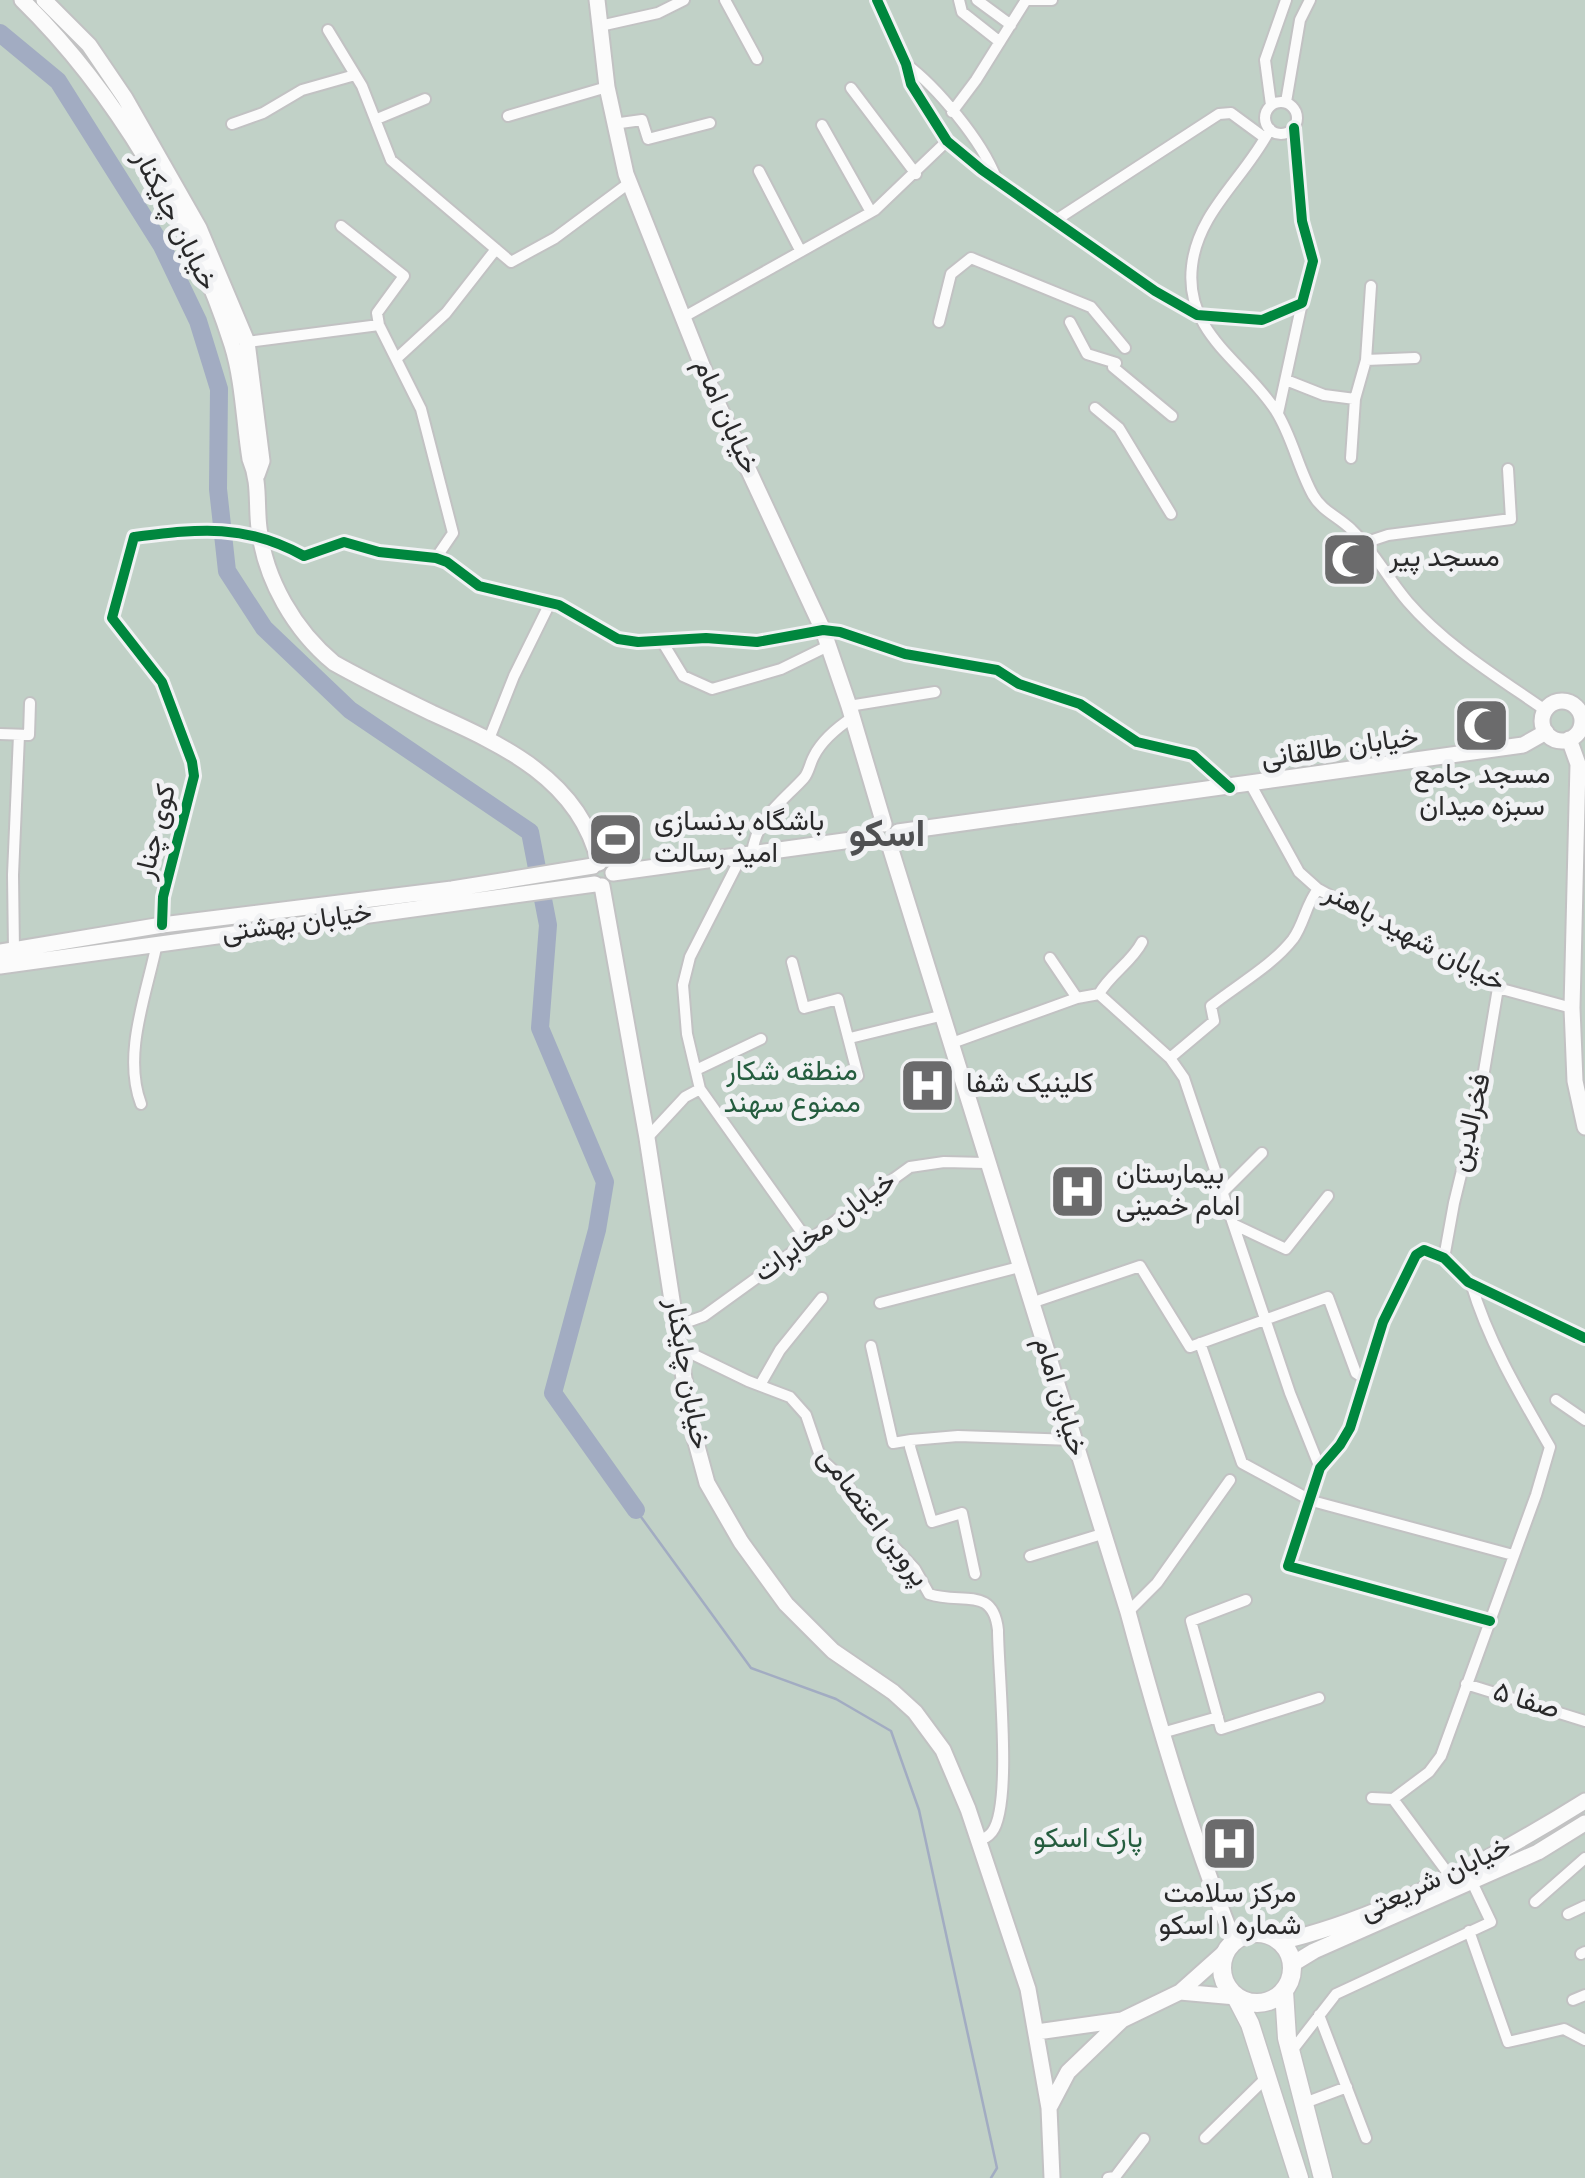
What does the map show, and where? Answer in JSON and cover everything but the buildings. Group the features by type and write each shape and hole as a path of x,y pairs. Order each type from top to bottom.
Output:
{"main road":[{"name":"خیابان چایکنار","path":"22,0 90,75 131,135 202,269 233,348 250,459 257,475 260,535 284,605 316,648 334,664 490,739 548,777 582,817 600,874 647,1138 691,1424 707,1484 741,1542 786,1604 833,1650 894,1692 915,1712 943,1750 979,1840 1028,1988 1049,2108 1052,2178"},
{"name":"خیابان چایکنار","path":"44,0 89,45 145,132 199,228 247,342 262,461 257,475"},
{"name":"خیابان امام","path":"597,0 613,124 629,184 715,398 826,638 885,831 879,848 891,850 944,1015 986,1163 1230,1946"},
{"path":"1580,728 1556,739 1546,732 1542,721 1545,710 1554,702 1567,702 1577,708 1580,728 1575,748 1578,764 1572,1008 1575,1081 1585,1127"},
{"name":"خیابان طالقانی","path":"600,874 885,831 1230,788 1524,745 1546,732"},
{"name":"خیابان بهشتی","path":"0,966 523,885 567,870 600,874"},
{"name":"خیابان بهشتی","path":"7,951 162,926 452,889 570,887 600,874"},
{"name":"خیابان شریعتی","path":"1292,1965 1462,1875 1585,1801"},
{"name":"خیابان شریعتی","path":"1280,1942 1307,1936 1462,1875 1538,1852 1585,1824"},
{"path":"1082,2056 1056,2066 1048,2062 1038,2039 1122,2020 1180,1992 1242,1936 1262,1934 1280,1942 1292,1965 1284,1990 1290,2052 1323,2178"},
{"path":"1230,1946 1222,1970 1250,2024 1299,2178"},
{"path":"1180,1992 1236,1997 1256,2004 1276,1998 1284,1990"},
{"path":"1049,2108 1068,2072 1122,2020"}],"street":[{"path":"600,26 658,13 684,0"},
{"path":"725,0 757,59"},
{"path":"877,0 906,64 910,84 947,141 996,179 1155,291 1197,315 1262,320 1302,303"},
{"path":"959,0 962,12 1000,42"},
{"path":"976,0 1011,25"},
{"path":"952,112 1028,0 1052,0"},
{"path":"1286,0 1265,60 1271,105 1265,120 1268,134 1198,234 1191,284 1197,315 1206,332 1278,414 1315,498 1364,543 1428,623 1545,710"},
{"path":"1286,102 1300,20 1310,0"},
{"path":"328,30 377,119 390,160 511,262 629,184"},
{"path":"906,64 921,75 987,154 996,179"},
{"path":"232,124 264,113 302,90 356,75"},
{"path":"508,116 607,87"},
{"path":"851,88 916,174"},
{"path":"377,119 425,99"},
{"path":"1271,105 1286,102"},
{"path":"1278,414 1313,261 1302,221 1294,128 1297,113 1286,102"},
{"path":"1056,220 1219,114 1231,113 1268,134 1285,134 1294,128"},
{"path":"613,124 642,120 648,139 710,123"},
{"path":"822,125 871,212"},
{"path":"682,318 871,212 947,141"},
{"path":"758,171 800,250"},
{"path":"341,226 404,276 377,313 379,325 421,409 453,533 436,558"},
{"path":"396,358 446,314 496,249"},
{"path":"939,322 952,274 971,258 1092,306 1125,348"},
{"path":"1351,458 1355,399 1366,360 1371,286"},
{"path":"1070,322 1086,354 1114,365 1172,416"},
{"path":"247,342 379,325"},
{"path":"1366,360 1415,358"},
{"path":"1286,380 1324,395 1355,399"},
{"path":"1095,408 1119,428 1171,514"},
{"path":"1364,543 1388,535 1511,519 1508,469"},
{"name":"کوی چنار","path":"162,926 164,897 194,776 192,762 162,682 112,618 134,537 228,530 260,535"},
{"path":"260,535 304,556 344,542 379,552 436,558 478,586 550,603 618,638 756,642 826,638"},
{"path":"490,739 514,676 550,603"},
{"path":"664,642 684,676 712,688 780,669 840,632 904,654 997,670 1019,684 1080,704 1137,742 1193,755 1230,788"},
{"path":"808,1241 700,1089 687,1034 682,985 690,957 747,854 757,827 807,774 826,739 851,712 935,692"},
{"path":"0,734 29,735 30,703"},
{"path":"7,951 18,735"},
{"name":"خیابان شهید باهنر","path":"1251,785 1299,872 1318,889 1498,988 1572,1008"},
{"path":"0,875 13,875"},
{"path":"1170,1058 1214,1020 1210,1006 1296,936 1305,909 1318,889"},
{"path":"952,1043 1098,994 1142,942"},
{"path":"141,1104 135,1030 144,1010 157,943"},
{"path":"1050,958 1077,998"},
{"path":"792,962 804,1008 838,999 858,1076"},
{"name":"فخرالدین","path":"1444,1258 1479,1101 1498,988"},
{"path":"1098,994 1170,1058 1184,1078 1320,1468"},
{"path":"850,1038 944,1015"},
{"path":"696,1070 760,1038"},
{"path":"647,1138 685,1096 700,1089"},
{"path":"1224,1190 1262,1153"},
{"name":"خیابان مخابرات","path":"676,1326 704,1316 910,1166 986,1163"},
{"path":"1235,1225 1286,1250 1328,1196"},
{"path":"1490,1621 1288,1566 1320,1468 1350,1428 1383,1322 1416,1255 1424,1250 1444,1258 1471,1283 1585,1338"},
{"path":"1031,1304 1140,1266 1195,1345 1242,1463 1312,1501 1513,1555"},
{"path":"880,1303 1019,1267"},
{"path":"1372,1798 1394,1799 1434,1766 1536,1496 1550,1446 1527,1411 1480,1312 1471,1283"},
{"path":"760,1385 780,1350 822,1298"},
{"path":"1195,1345 1328,1298 1356,1373 1364,1378"},
{"path":"872,1346 893,1442 958,1436 1073,1440"},
{"name":"پروین اعتصامی","path":"680,1348 790,1397 806,1415 821,1460 845,1481 871,1522 915,1569 929,1594 982,1600 992,1608 998,1630 1004,1777 995,1828 979,1840"},
{"path":"1556,1400 1585,1420"},
{"path":"911,1440 932,1522 962,1513 975,1574"},
{"path":"1128,1612 1156,1582 1230,1480"},
{"path":"1030,1556 1102,1534"},
{"path":"1246,1600 1191,1620 1221,1729 1319,1698"},
{"name":"صفا ۵","path":"1466,1684 1585,1721"},
{"path":"1162,1733 1218,1716"},
{"path":"1290,2052 1336,1994 1491,1922 1462,1875 1394,1799"},
{"path":"1534,1902 1585,1858"},
{"path":"1568,1914 1585,1906"},
{"path":"1469,1931 1508,2042 1564,2029 1585,2040"},
{"path":"1572,2000 1585,1995"},
{"path":"1319,2015 1366,2138"},
{"path":"1205,2138 1267,2077"},
{"path":"1302,2104 1347,2086"},
{"path":"1108,2178 1115,2177 1144,2139"}],"green space":[{"name":"منطقه شکار ممنوع سهند","path":"0,0 1585,0 1585,2178 0,2178"}],"waterway":[{"path":"0,33 58,81 162,246 198,321 219,389 218,489 227,571 264,628 350,710 530,832 548,925 540,1028 605,1182 597,1230 553,1393 636,1510"},
{"path":"636,1510 751,1668 836,1699 891,1731 919,1810 997,2168 991,2178"}],"cycle path":[{"path":"877,0 911,84 947,141 982,170 1155,291 1197,315 1262,320 1302,303 1313,261 1302,221 1294,128"},
{"path":"162,925 163,897 194,776 162,682 112,618 134,537 221,531 261,538 304,556 344,542 379,552 436,558 479,586 559,605 618,639 638,642 706,638 757,642 823,630 840,632 905,654 997,670 1019,684 1080,704 1137,742 1193,755 1230,788"},
{"path":"1490,1621 1288,1566 1320,1468 1350,1428 1383,1322 1416,1255 1424,1250 1444,1258 1468,1282 1585,1338"}],"place":[{"name":"مسجد پیر","path":"1350,559"},
{"name":"مسجد جامع سبزه میدان","path":"1482,725"},
{"name":"باشگاه بدنسازی امید رسالت","path":"615,839"},
{"name":"کلینیک شفا","path":"927,1085"},
{"name":"بیمارستان امام خمینی","path":"1077,1192"},
{"name":"مرکز سلامت شماره ۱ اسکو","path":"1230,1844"}],"district":[{"name":"اسکو","path":"887,836"}],"park label":[{"name":"پارک اسکو","path":"1088,1840"}]}
